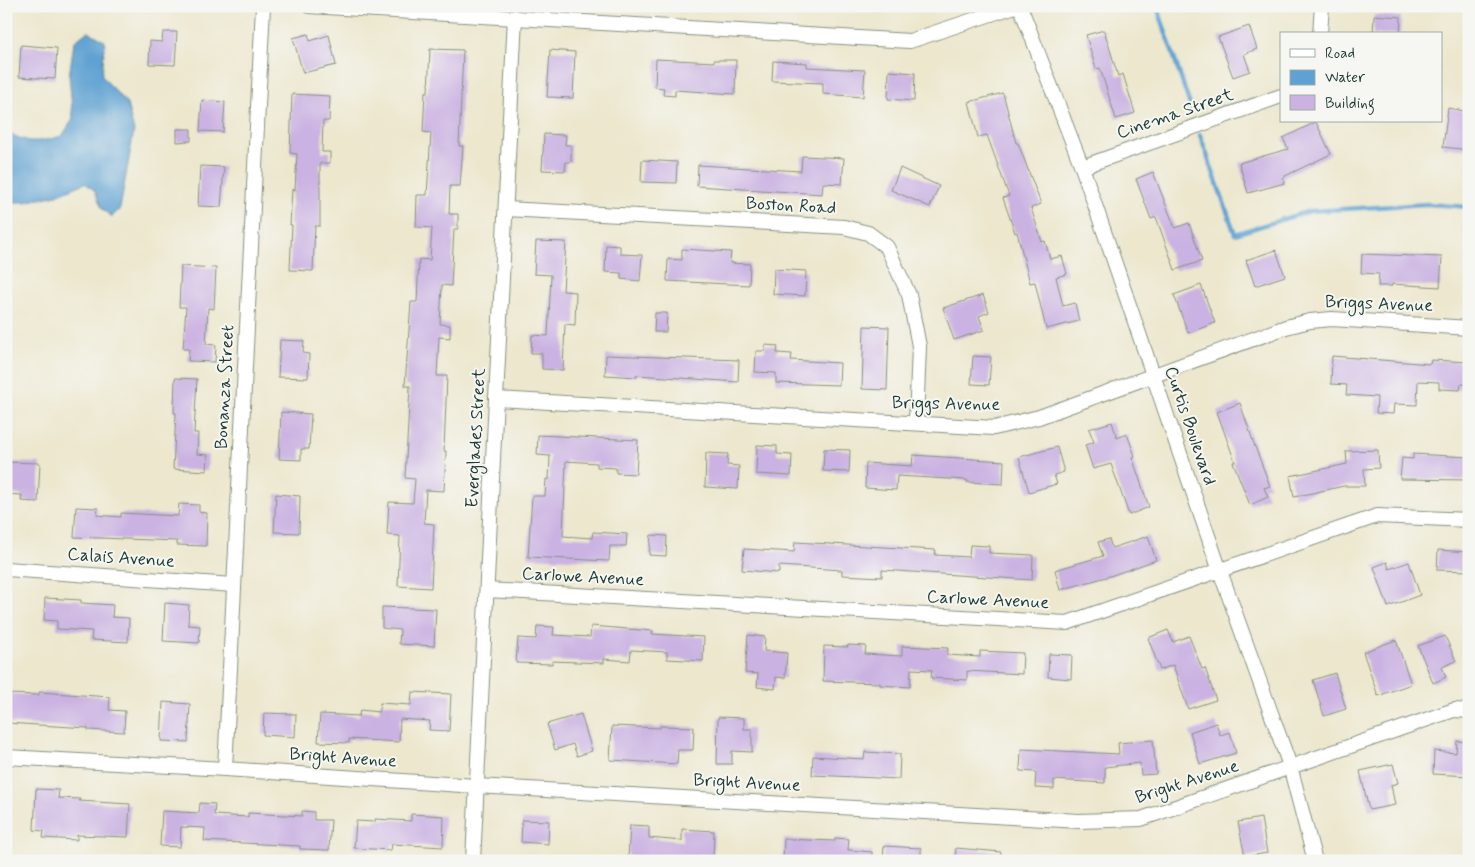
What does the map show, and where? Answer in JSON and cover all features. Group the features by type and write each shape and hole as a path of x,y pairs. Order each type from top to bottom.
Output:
{"street":[{"name":"Bonanza Street","path":"225,769 263,6"},
{"path":"309,6 910,41 1015,6"},
{"name":"Curtis Boulevard","path":"1020,6 1082,167 1220,571 1290,766 1316,861"},
{"path":"1320,32 1322,6"},
{"name":"Everglades Street","path":"473,861 515,17"},
{"name":"Cinema Street","path":"1082,167 1280,96"},
{"name":"Boston Road","path":"506,209 844,227 868,233 887,247 909,295 919,346 916,423"},
{"name":"Briggs Avenue","path":"496,399 994,428 1039,417 1286,327 1310,321 1341,320 1469,328"},
{"name":"Carlowe Avenue","path":"487,590 1067,623 1377,516 1469,520"},
{"name":"Calais Avenue","path":"6,569 233,585"},
{"name":"Bright Avenue","path":"6,757 1069,820 1123,820 1141,819 1454,710 1469,711"}],"water":[{"path":"88,31 105,41 102,76 127,104 134,131 120,209 112,217 102,209 95,191 85,183 57,195 25,202 6,202 6,131 21,139 33,141 62,136 73,119 69,76 74,42"}],"building":[{"path":"1374,15 1401,17 1400,32 1373,32"},
{"path":"1249,26 1257,49 1244,54 1250,71 1233,77 1218,37"},
{"path":"1104,30 1118,76 1123,74 1135,113 1116,119 1100,68 1096,69 1086,35"},
{"path":"163,32 177,32 175,65 149,64 150,41 162,42"},
{"path":"308,34 310,41 329,35 336,65 303,73 293,38"},
{"path":"21,45 57,48 55,79 19,77"},
{"path":"430,49 463,50 459,146 463,146 460,186 450,186 449,214 458,214 458,229 454,229 451,286 442,285 440,324 450,325 450,338 439,337 437,376 447,376 444,491 426,490 424,523 434,524 431,588 398,586 400,536 387,535 389,502 413,503 415,479 405,478 410,386 405,386 411,302 417,302 419,259 430,260 432,228 416,227 417,195 427,195 431,133 423,132 425,92 428,92"},
{"path":"550,50 575,52 573,98 547,97"},
{"path":"656,59 714,62 714,60 736,60 735,94 675,90 675,96 663,95 664,88 655,87"},
{"path":"773,61 807,63 807,67 865,70 863,97 823,94 823,83 772,81"},
{"path":"889,71 915,73 914,101 888,99"},
{"path":"1003,93 1016,143 1018,143 1041,204 1031,208 1042,242 1045,241 1050,259 1062,256 1067,274 1056,277 1063,306 1075,303 1079,321 1046,329 1035,282 1030,283 1017,232 1015,233 1003,198 1009,196 987,135 978,137 969,102"},
{"path":"292,94 330,96 329,121 323,121 322,152 330,152 330,163 320,163 320,226 315,226 313,271 290,270 292,189 295,190 297,154 290,153"},
{"path":"202,100 225,102 223,132 200,131"},
{"path":"1448,108 1469,112 1469,150 1443,147"},
{"path":"1316,122 1331,154 1283,177 1285,183 1248,193 1239,163 1288,149 1283,138"},
{"path":"177,129 191,129 191,141 177,142"},
{"path":"544,134 566,135 565,145 571,145 571,162 566,162 565,171 542,170"},
{"path":"802,156 844,158 842,184 823,183 822,194 697,186 698,165 801,171"},
{"path":"642,160 677,162 676,183 641,182"},
{"path":"200,166 224,167 221,207 198,206"},
{"path":"900,168 939,186 930,207 891,190"},
{"path":"1153,172 1175,228 1189,223 1202,261 1175,270 1156,217 1151,219 1136,179"},
{"path":"536,241 566,242 563,291 576,292 575,325 565,324 563,370 542,369 542,353 531,353 532,335 548,336 551,275 534,274"},
{"path":"606,245 620,246 620,254 642,255 640,281 621,279 621,273 605,272"},
{"path":"682,249 731,252 730,263 750,264 749,285 667,281 668,259 682,260"},
{"path":"1276,250 1285,276 1255,286 1246,260"},
{"path":"1362,254 1442,257 1440,287 1392,284 1392,286 1378,286 1379,274 1361,273"},
{"path":"181,266 216,268 214,309 208,308 206,344 216,345 215,362 188,361 189,349 183,349 186,307 179,307"},
{"path":"774,269 806,271 805,296 773,294"},
{"path":"1201,285 1215,323 1188,333 1174,295"},
{"path":"983,295 989,312 979,316 984,330 954,340 943,308"},
{"path":"655,313 667,313 666,332 654,332"},
{"path":"864,326 889,327 887,390 862,389"},
{"path":"280,340 304,341 303,353 309,354 308,378 278,377"},
{"path":"765,345 778,346 777,353 792,354 791,360 840,363 839,385 776,383 776,373 755,372 756,351 765,351"},
{"path":"606,355 739,360 738,382 637,375 637,377 605,375"},
{"path":"973,356 991,357 989,385 971,384"},
{"path":"1332,356 1430,364 1431,360 1469,362 1469,384 1461,384 1460,390 1439,389 1439,382 1418,381 1417,405 1394,404 1393,414 1376,413 1377,397 1346,395 1347,385 1331,384"},
{"path":"175,378 197,379 194,433 198,433 197,454 208,455 207,471 173,469 176,413 174,413"},
{"path":"1240,403 1270,486 1264,488 1268,497 1250,505 1233,462 1235,462 1217,412"},
{"path":"281,412 311,414 309,449 301,449 301,460 279,459"},
{"path":"1112,422 1117,438 1127,434 1135,456 1132,457 1149,507 1129,515 1111,464 1093,469 1085,445 1094,442 1089,429"},
{"path":"538,435 638,440 636,474 616,473 616,468 597,467 597,463 566,461 563,536 592,538 593,532 627,534 626,546 610,546 609,561 528,557 532,496 545,496 546,479 549,480 550,456 537,455"},
{"path":"757,445 777,446 777,454 792,455 791,476 756,474"},
{"path":"1057,447 1064,472 1054,475 1057,484 1029,492 1019,457"},
{"path":"824,449 850,450 849,472 823,471"},
{"path":"1378,450 1379,468 1364,469 1365,486 1344,486 1294,497 1290,476 1347,464 1346,451"},
{"path":"706,453 728,454 727,465 739,466 738,489 705,487"},
{"path":"1413,454 1469,457 1469,480 1400,479 1402,458 1413,459"},
{"path":"913,455 1004,461 1003,484 897,476 896,490 865,488 866,463 912,466"},
{"path":"6,462 40,463 38,502 21,501 22,495 6,494"},
{"path":"276,494 300,496 299,533 274,532"},
{"path":"179,504 199,505 199,512 207,513 206,546 177,545 177,541 74,537 76,507 98,508 97,515 121,517 121,513 178,516"},
{"path":"651,535 667,536 666,556 649,555"},
{"path":"1148,536 1156,560 1110,576 1060,590 1055,570 1103,556 1098,542 1109,539 1112,548"},
{"path":"795,542 936,550 935,555 969,557 970,545 989,546 989,553 1033,555 1032,580 882,570 882,577 842,575 842,570 779,566 779,573 742,570 744,549 794,552"},
{"path":"1438,550 1469,552 1469,571 1437,570"},
{"path":"1387,562 1389,569 1409,562 1420,595 1388,607 1374,567"},
{"path":"45,598 81,600 81,603 113,605 112,617 129,618 128,642 91,640 92,631 57,629 57,621 44,620"},
{"path":"165,603 189,605 188,625 200,626 199,643 163,641"},
{"path":"382,607 436,609 434,646 399,644 400,630 382,628"},
{"path":"537,626 554,627 553,635 590,637 591,626 653,631 652,634 704,637 703,661 667,659 667,652 631,650 630,661 604,659 604,663 552,661 552,664 516,663 518,638 536,639"},
{"path":"1168,630 1173,642 1189,636 1202,669 1205,668 1216,700 1188,709 1173,665 1160,670 1148,638"},
{"path":"748,635 765,637 764,651 787,653 785,678 776,677 775,689 757,687 758,674 745,673"},
{"path":"1445,636 1456,661 1442,667 1446,677 1433,683 1418,646"},
{"path":"1396,640 1411,684 1378,696 1363,652"},
{"path":"848,645 866,646 865,654 902,656 902,646 948,648 947,655 980,657 980,651 1023,653 1022,674 967,671 967,680 931,678 932,670 911,669 910,687 880,685 880,683 823,681 824,646 848,647"},
{"path":"1049,654 1072,655 1071,679 1048,677"},
{"path":"1335,673 1346,709 1324,716 1313,680"},
{"path":"39,692 110,697 109,710 125,711 124,732 6,723 6,694 39,695"},
{"path":"412,692 451,694 449,731 429,730 430,721 400,719 399,742 349,739 349,743 318,742 320,714 359,716 360,710 379,712 380,703 411,705"},
{"path":"163,702 190,704 188,742 161,741"},
{"path":"264,713 296,714 295,737 263,735"},
{"path":"581,714 592,751 577,756 573,744 555,750 547,724"},
{"path":"718,717 744,718 744,729 752,729 752,752 732,751 732,764 717,764"},
{"path":"1216,723 1220,735 1230,732 1236,753 1200,764 1190,732"},
{"path":"612,726 694,727 693,750 678,750 677,764 610,760"},
{"path":"1153,740 1156,774 1141,775 1140,763 1105,767 1105,783 1054,780 1054,789 1035,788 1036,772 1020,771 1021,749 1119,754 1118,743"},
{"path":"1457,741 1469,742 1469,776 1433,774 1434,751 1456,753"},
{"path":"865,752 900,754 899,779 812,775 813,756 864,759"},
{"path":"1393,764 1398,783 1391,785 1395,805 1369,810 1360,771"},
{"path":"36,789 59,790 58,798 130,804 128,837 77,835 77,840 43,838 44,831 34,830"},
{"path":"200,803 215,804 214,815 248,817 248,813 302,816 302,811 314,812 314,820 331,820 329,850 300,849 300,846 204,841 205,828 181,827 180,847 160,846 162,811 199,813"},
{"path":"411,814 444,816 443,847 392,844 391,850 354,848 356,821 375,822 375,819 411,821"},
{"path":"1261,818 1267,853 1245,857 1238,822"},
{"path":"522,820 549,821 548,844 521,842"},
{"path":"630,825 649,826 649,838 682,841 682,829 714,831 713,861 662,859 662,861 639,861 640,859 628,859"},
{"path":"835,838 849,839 848,850 872,852 872,861 783,861 784,839 835,841"},
{"path":"884,846 921,848 921,861 883,861"},
{"path":"956,848 1001,852 1001,861 955,861"}],"waterway":[{"path":"1157,6 1192,111"},
{"path":"1200,135 1235,234 1310,211 1427,204 1469,207"}]}
